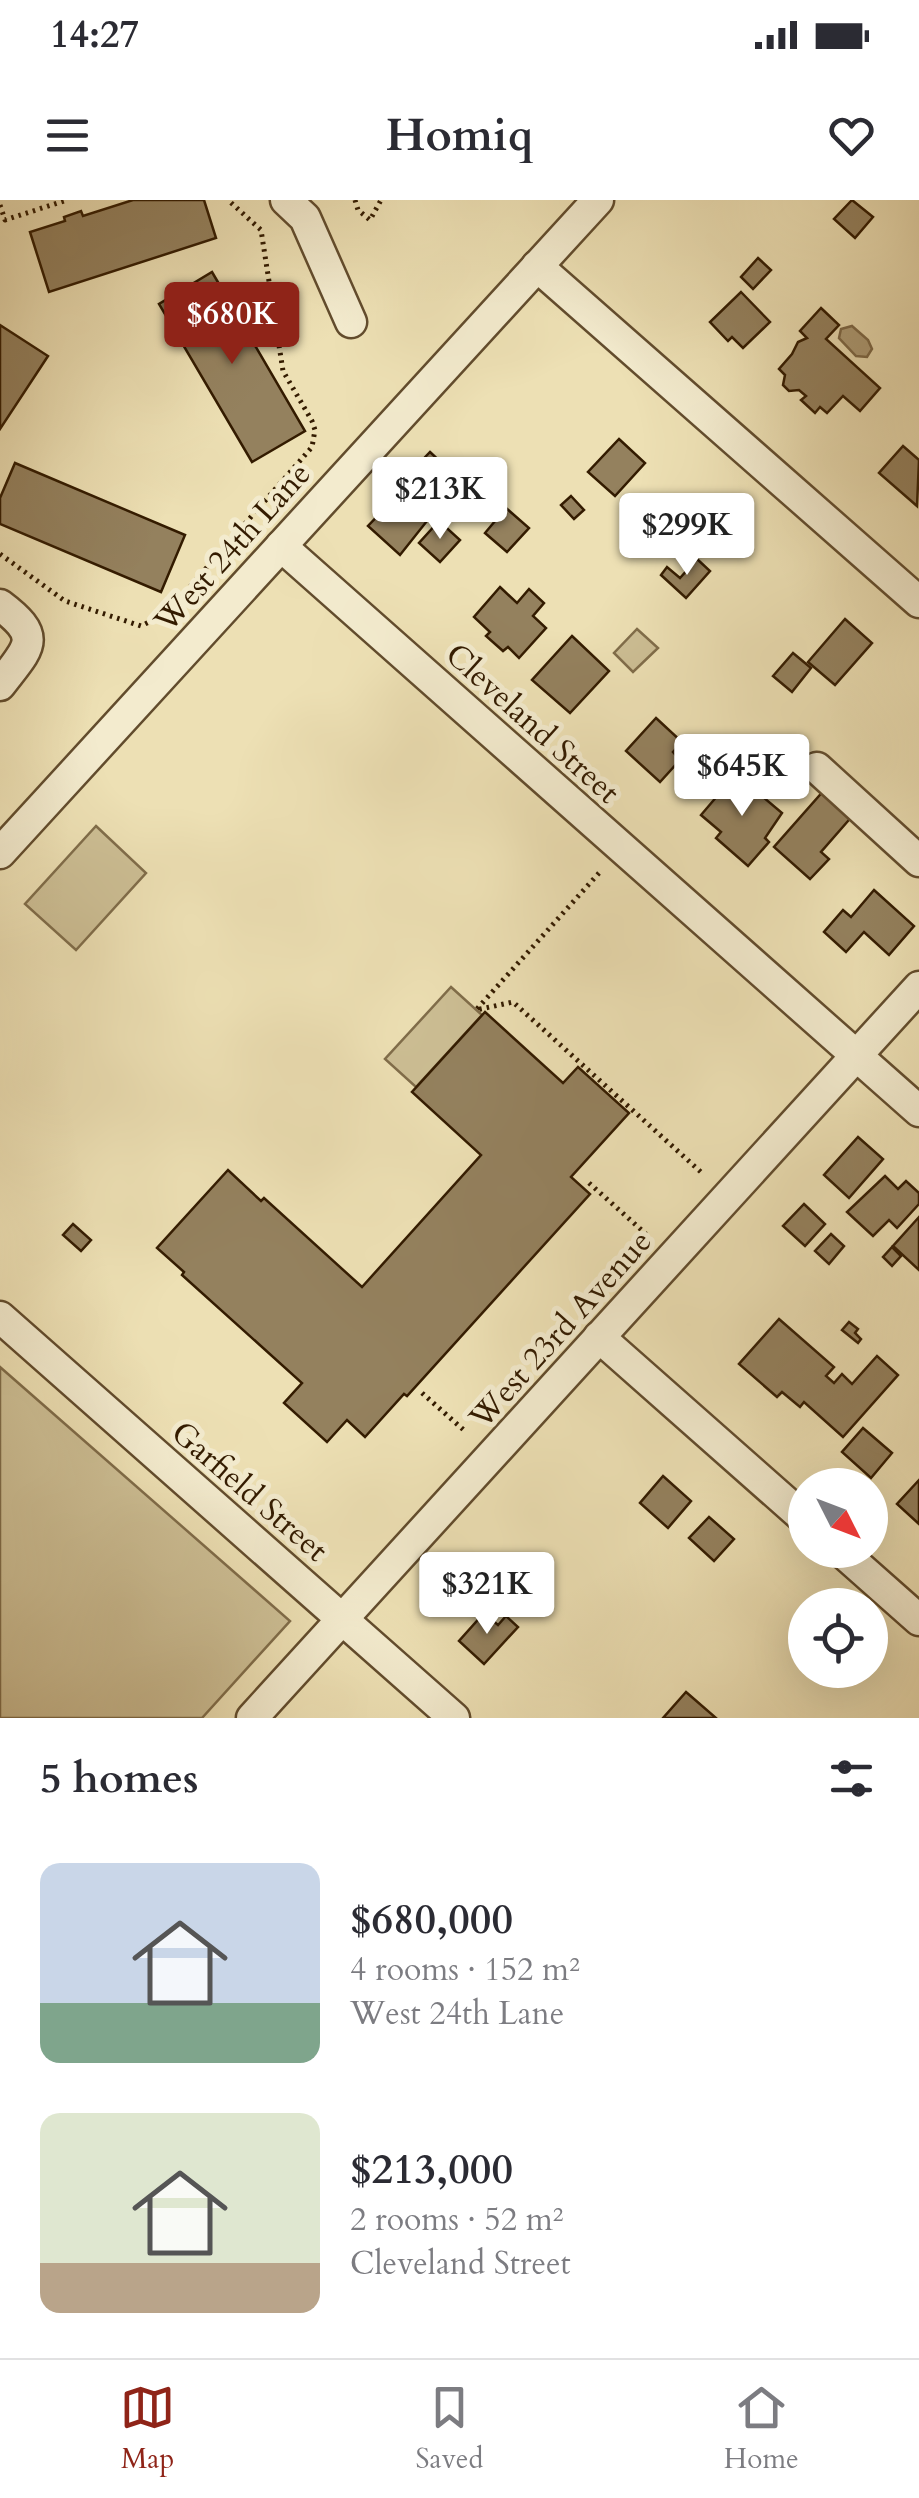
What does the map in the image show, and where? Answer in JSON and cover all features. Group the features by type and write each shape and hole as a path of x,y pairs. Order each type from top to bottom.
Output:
{"street":[{"path":"286,200 305,218 351,322"},
{"name":"West 24th Lane","path":"0,853 598,200"},
{"path":"537,266 919,602"},
{"name":"Cleveland Street","path":"281,546 919,1111"},
{"path":"0,604 21,621 30,639 28,648 0,684"},
{"path":"816,768 919,861"},
{"name":"West 23rd Avenue","path":"252,1718 919,987"},
{"name":"Garfield Street","path":"0,1317 454,1718"},
{"path":"599,1337 788,1504"},
{"path":"860,1568 919,1620"}],"path":[{"path":"0,206 6,220 67,200"},
{"path":"0,554 65,601 131,624 150,624 167,612 312,447 312,421 283,371 261,230 228,200"},
{"path":"355,200 358,210 370,220 381,200"},
{"path":"598,873 476,1010 513,1002 702,1172"},
{"path":"590,1183 646,1234"},
{"path":"422,1393 466,1432"}],"shaded area":[{"path":"852,326 868,340 872,349 867,357 856,356 839,338 841,329"},
{"path":"637,629 658,648 633,672 614,653"},
{"path":"96,826 146,873 76,950 25,904"},
{"path":"451,987 482,1015 416,1087 385,1059"},
{"path":"0,1367 290,1621 202,1718 0,1718"}],"building":[{"path":"133,200 204,200 216,238 49,292 30,232 65,221 64,217 81,211 83,216"},
{"path":"852,200 873,217 855,238 834,219"},
{"path":"758,258 771,270 753,289 741,277"},
{"path":"212,272 305,431 252,462 159,304"},
{"path":"741,292 770,322 743,348 732,337 728,341 710,322"},
{"path":"821,308 839,325 826,339 880,388 860,411 843,396 827,413 820,407 815,413 801,400 806,396 783,385 785,375 779,369 798,342 807,338 800,331"},
{"path":"0,325 48,356 0,429"},
{"path":"619,439 645,463 615,496 588,472"},
{"path":"903,446 919,460 917,506 879,473"},
{"path":"430,452 447,468 427,490 410,473"},
{"path":"15,463 185,535 161,592 0,524 0,498"},
{"path":"571,496 584,510 574,519 561,505"},
{"path":"401,498 427,521 400,555 368,526 388,505 391,508"},
{"path":"699,501 732,529 709,555 677,526"},
{"path":"506,508 529,528 507,552 485,533"},
{"path":"439,521 460,540 440,562 419,543"},
{"path":"697,559 710,571 686,598 661,575 667,567 680,578"},
{"path":"500,587 517,603 529,589 544,603 533,616 546,628 519,658 508,647 503,651 486,636 490,632 474,617"},
{"path":"845,619 872,643 835,685 808,662"},
{"path":"572,636 609,671 570,713 532,680"},
{"path":"793,653 811,668 792,692 773,676"},
{"path":"656,718 682,742 673,752 680,760 660,782 626,751"},
{"path":"736,774 782,813 765,838 769,842 748,866 716,838 721,832 701,815"},
{"path":"826,788 855,813 821,852 829,859 810,879 774,847"},
{"path":"874,890 914,926 889,955 864,932 846,952 824,932 843,910 851,917"},
{"path":"485,1012 563,1083 578,1067 629,1113 571,1177 590,1194 407,1396 404,1394 365,1437 347,1420 327,1442 284,1403 302,1383 157,1248 228,1170 362,1287 481,1155 412,1092"},
{"path":"858,1137 883,1159 849,1198 824,1175"},
{"path":"885,1176 898,1189 906,1181 919,1193 919,1204 897,1228 889,1220 873,1236 847,1212"},
{"path":"804,1204 825,1224 805,1246 783,1226"},
{"path":"919,1217 919,1270 893,1246"},
{"path":"73,1224 91,1240 81,1251 63,1235"},
{"path":"831,1234 844,1246 829,1264 815,1251"},
{"path":"892,1247 901,1256 892,1266 883,1257"},
{"path":"779,1319 834,1367 826,1376 834,1383 842,1374 852,1384 877,1356 898,1375 843,1437 804,1402 800,1407 782,1392 777,1397 739,1364"},
{"path":"849,1322 858,1329 858,1343 842,1330"},
{"path":"863,1428 892,1453 879,1468 860,1468 842,1452"},
{"path":"663,1476 691,1501 668,1528 640,1503"},
{"path":"919,1480 919,1524 897,1504"},
{"path":"709,1517 734,1539 714,1561 689,1538"},
{"path":"484,1613 498,1625 506,1616 518,1627 484,1664 459,1641"},
{"path":"686,1692 716,1718 663,1718"}]}
